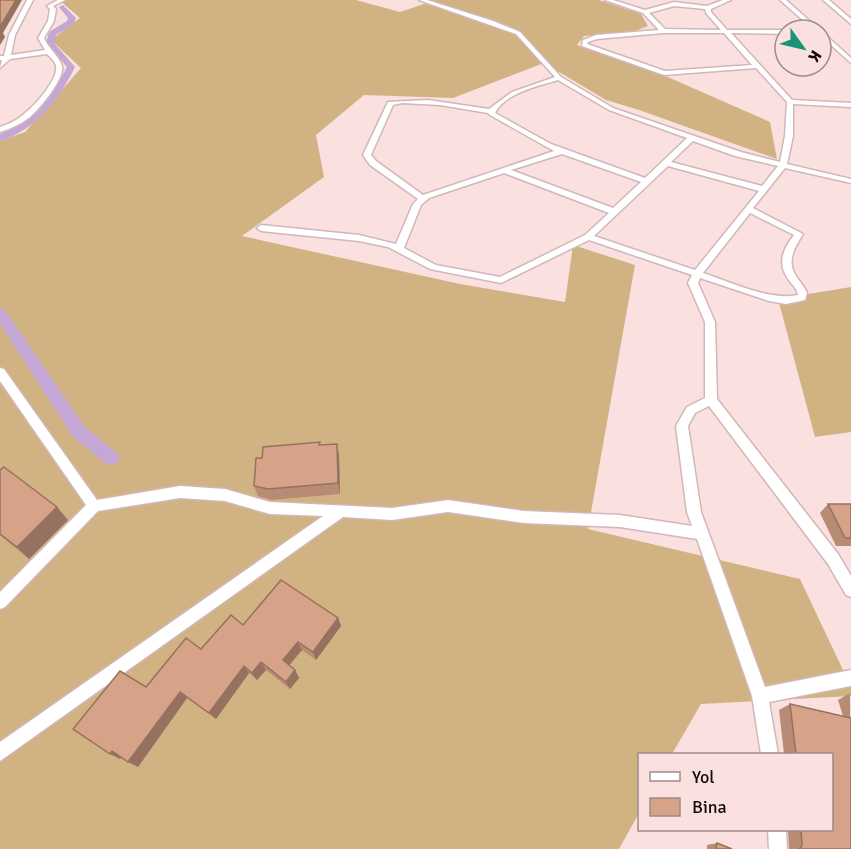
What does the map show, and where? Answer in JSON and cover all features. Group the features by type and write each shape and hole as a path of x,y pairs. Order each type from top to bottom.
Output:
{"street":[{"path":"0,66 12,34 30,0"},
{"path":"42,0 52,5"},
{"path":"52,5 62,0"},
{"path":"422,0 518,33 559,78 611,109 738,154 851,181"},
{"path":"608,0 645,12 663,31"},
{"path":"645,12 671,2 708,8 728,0"},
{"path":"783,0 803,18"},
{"path":"826,0 851,22"},
{"path":"1,130 31,113 54,83 60,71 58,63 47,52 41,38 51,21 52,5"},
{"path":"708,8 708,12 790,102 789,136 783,165 762,189 698,273 693,283 710,322 711,400 833,559 851,590"},
{"path":"758,66 664,73 584,45 585,41 596,37 663,31 773,32"},
{"path":"4,35 12,34"},
{"path":"833,43 851,61"},
{"path":"836,46 851,47"},
{"path":"4,58 47,52"},
{"path":"491,111 513,92 559,78"},
{"path":"422,198 373,163 367,155 390,104 405,100 491,111 527,136 647,182"},
{"path":"790,102 851,105"},
{"path":"261,228 359,238 391,245 433,267 501,280 588,237 692,138"},
{"path":"399,249 417,204 422,198 562,151"},
{"path":"667,163 762,189"},
{"path":"503,170 615,212"},
{"path":"588,237 770,298 786,302 801,298 801,288 788,270 786,259 789,247 799,234 748,209"},
{"path":"0,372 94,506"},
{"path":"711,400 691,410 682,426 694,512 760,696 769,753"},
{"path":"0,602 94,506 180,492 225,495 270,508 392,514 448,506 524,518 620,521 700,533"},
{"path":"0,752 341,511"},
{"path":"760,696 851,678"},
{"path":"777,831 777,849"}],"shaded area":[{"path":"59,0 356,0 400,12 427,3 425,0 599,0 641,14 648,26 632,32 584,36 577,45 670,78 770,122 777,159 606,100 544,63 453,98 364,95 316,135 324,177 242,236 460,284 565,302 573,245 635,265 588,529 800,579 851,687 851,696 701,704 673,753 638,753 638,815 619,849 0,849 0,141 25,132 81,68 51,40 80,18"},
{"path":"851,287 851,432 815,437 778,299"}],"building":[{"path":"0,0 16,0 0,27"},
{"path":"320,442 319,445 337,444 338,483 268,489 254,486 256,458 262,458 263,447"},
{"path":"4,467 57,507 17,547 0,534 0,470"},
{"path":"828,504 851,504 851,538 845,538"},
{"path":"281,580 338,618 313,652 298,642 283,660 295,670 286,682 261,662 252,673 244,666 209,713 180,692 128,762 112,751 110,754 73,729 120,671 146,687 186,638 201,649 231,615 243,625"},
{"path":"790,704 851,718 851,849 799,849 802,846 801,831 833,831 833,753 796,753"},
{"path":"717,843 732,849 716,849"}],"waterway":[{"path":"0,138 33,118 51,100 71,67 50,43 52,34 71,22 72,18 63,7"},
{"path":"0,313 79,432 111,458"}]}
